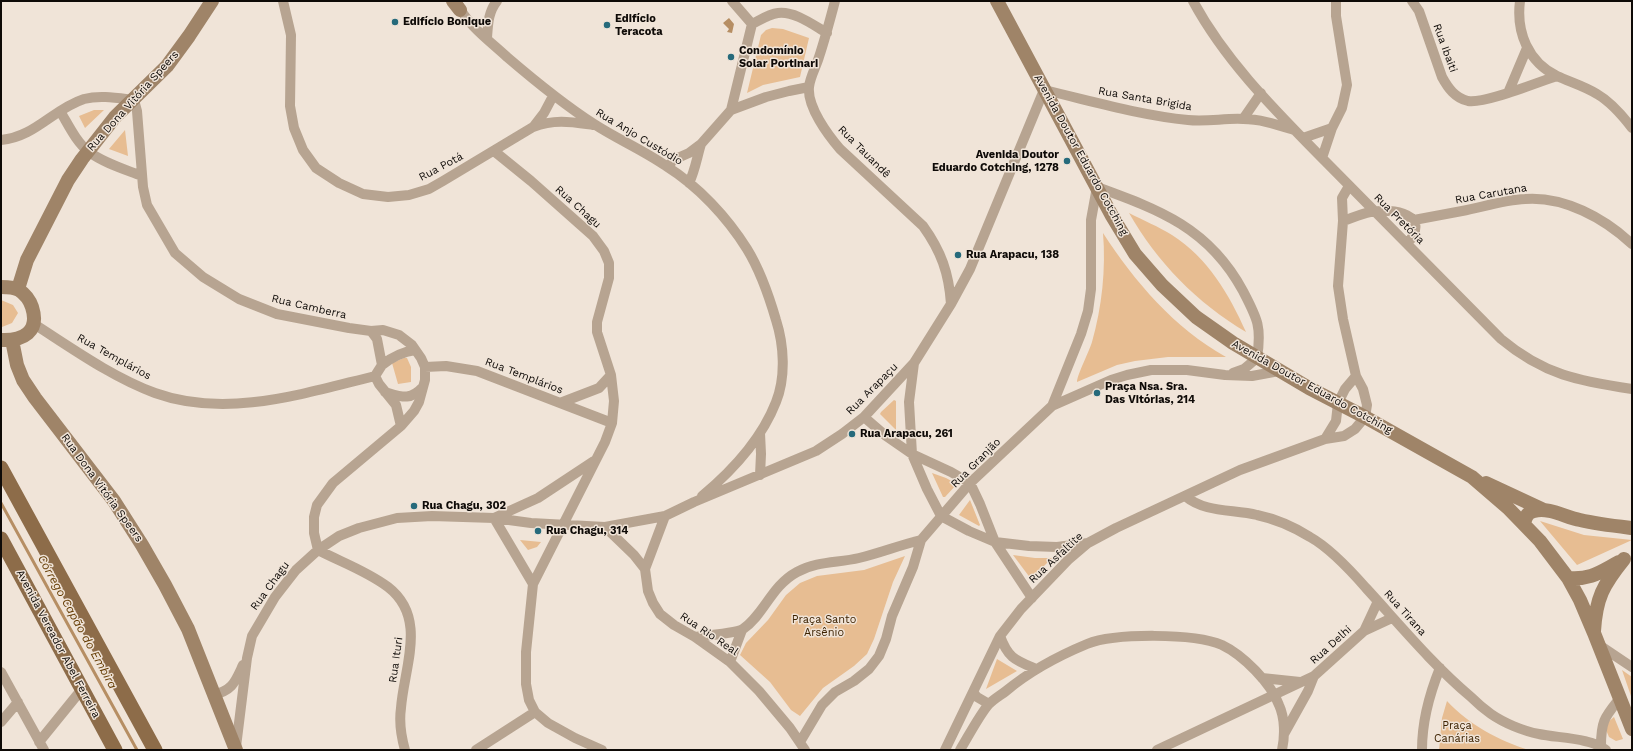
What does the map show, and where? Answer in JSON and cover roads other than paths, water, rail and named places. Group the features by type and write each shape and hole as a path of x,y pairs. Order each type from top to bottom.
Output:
{"main road":[{"name":"Rua Dona Vitória Speers","path":"18,289 27,260 68,180 88,151 115,117 167,66 212,1"},
{"name":"Avenida Doutor Eduardo Cotching","path":"997,1 1112,216 1135,254 1162,285 1196,317 1257,358 1472,477 1524,524 1540,541 1568,578 1580,600 1632,727"},
{"path":"1,286 18,289 25,295 31,304 34,314 34,324 26,334 20,338 6,340"},
{"name":"Rua Dona Vitória Speers","path":"6,340 18,365 23,380 35,398 114,501 154,565 188,629 236,750"},
{"path":"1,468 155,750"},
{"path":"1472,477 1544,510 1580,520 1632,528"},
{"path":"1524,524 1525,518 1528,514 1533,511 1544,510"},
{"name":"Avenida Vereador Abel Ferreira","path":"1,538 115,750"},
{"path":"1568,578 1581,579 1591,577 1628,557"},
{"path":"1596,639 1595,612 1600,596 1606,582 1628,557"}],"street":[{"name":"Rua Potá","path":"283,1 292,35 290,106 294,128 303,150 316,168 339,183 362,194 388,198 409,195 429,189 533,127 545,123 562,121 596,125"},
{"path":"487,38 490,12 498,1"},
{"path":"732,1 752,24"},
{"path":"731,110 766,97 809,87 827,33 835,1"},
{"name":"Rua Pretória","path":"1194,1 1204,21 1222,47 1294,130 1501,339 1520,354 1540,366 1564,376 1585,382 1632,389"},
{"path":"1322,158 1332,128 1342,108 1347,85 1336,16 1336,1"},
{"name":"Rua Ibaiti","path":"1412,1 1419,11 1442,77 1447,86 1455,95 1470,101 1480,100 1508,93 1557,76"},
{"path":"1520,1 1520,23 1527,48 1545,68 1557,76 1577,83 1603,98 1620,113 1632,128"},
{"name":"Rua Anjo Custódio","path":"457,4 467,19 553,96 596,125 668,167 689,183 717,210 747,249 756,266 779,330 782,346 781,382 776,402 760,433 730,469 710,489 694,502"},
{"path":"668,167 673,160 689,153 701,144 731,110 752,24 778,12 789,14 812,24 827,33"},
{"path":"1508,93 1527,48"},
{"name":"Rua Tauandê","path":"809,87 818,118 840,149 923,226 934,241 943,261 949,282 951,304"},
{"name":"Rua Santa Brigida","path":"1044,90 1113,107 1189,120 1243,118 1263,121 1294,130"},
{"name":"Rua Arapaçu","path":"563,525 604,527 665,516 694,502 816,451 842,434 864,416 914,363 951,304 970,269 1044,90"},
{"path":"1243,118 1261,93"},
{"name":"Rua Potá","path":"533,127 544,113 553,96"},
{"path":"1,140 25,134 60,111 83,100 95,97 134,100"},
{"name":"Rua Camberra","path":"134,100 137,111 142,176 147,205 156,223 175,253 203,276 239,299 277,314 371,331 383,330 399,335 412,345 426,367"},
{"path":"60,111 88,151 111,164 142,176"},
{"path":"1303,138 1332,128"},
{"path":"689,183 695,172 694,166 701,144"},
{"name":"Rua Chagu","path":"236,750 247,658 252,636 275,597 296,570 318,550 339,536 359,528 397,518 432,516 494,518 563,525 596,460 612,423 614,401 611,375 597,332 597,322 609,278 609,264 604,251 593,236 531,180 494,151"},
{"path":"681,157 688,160 694,166"},
{"path":"1349,186 1342,198 1343,221 1338,286 1343,319 1356,376 1367,405 1365,417"},
{"path":"1052,406 1082,334 1088,311 1091,289 1091,220 1097,187 1166,214 1193,232 1215,252 1237,280 1257,317 1259,345 1257,358 1244,369 1226,375"},
{"name":"Rua Carutana","path":"1414,220 1497,203 1525,199 1544,200 1566,205 1592,215 1618,231 1632,244"},
{"path":"1343,221 1375,212 1391,211 1408,216 1414,220 1416,226 1413,236 1407,244"},
{"path":"1618,231 1632,232"},
{"name":"Rua Templários","path":"34,324 118,375 156,393 191,402 226,404 266,401 376,376"},
{"path":"371,331 377,339 382,365"},
{"path":"401,426 396,405 378,384 376,376 382,365 391,357 415,350"},
{"path":"914,363 909,402 912,454 927,489 941,516 969,531 995,542 1029,546 1057,547 1088,542"},
{"name":"Rua Templários","path":"426,367 446,366 477,371 612,423"},
{"path":"318,550 314,533 314,517 317,505 333,483 401,426 414,411 419,402 426,367"},
{"path":"1052,406 1111,380 1151,370 1187,370 1226,375 1252,376 1279,371"},
{"path":"560,402 599,388 611,375"},
{"path":"1325,439 1336,421 1338,403 1345,389 1356,376"},
{"path":"385,392 399,396 415,395 423,387"},
{"name":"Rua Granjão","path":"921,540 970,483 1052,406"},
{"path":"864,416 886,436 912,454 951,472 970,483 995,542 1032,598"},
{"name":"Rua Asfaltite","path":"945,750 1000,636 1010,621 1068,560 1088,542 1240,470 1325,439 1344,436 1356,429 1365,417"},
{"path":"760,433 760,475"},
{"name":"Rua Chagu","path":"494,518 538,498 596,460"},
{"name":"Rua Tirana","path":"1185,496 1192,502 1204,507 1258,515 1282,522 1312,537 1349,570 1454,683 1491,714 1501,720 1538,734 1576,740 1600,749"},
{"name":"Rua Rio Real","path":"665,516 645,568 648,591 653,603 660,614 674,625 695,637 730,662 759,691 790,728 802,746"},
{"path":"494,518 533,584"},
{"path":"563,525 533,584 526,652 526,684 529,700 535,712 548,723 575,738 602,750"},
{"path":"604,527 634,555 645,568"},
{"path":"730,662 742,630 756,616 781,583 796,572 809,566 826,562 859,558 921,540"},
{"path":"802,746 822,706 835,692 869,670 879,656 886,639 892,616 913,567 921,540"},
{"name":"Rua Ituri","path":"318,550 365,572 389,587 401,600 409,616 412,628 401,708 400,732 405,750"},
{"name":"Rua Delhi","path":"1364,631 1378,601"},
{"name":"Rua Delhi","path":"1157,750 1314,676 1364,631 1392,618"},
{"path":"695,637 742,630"},
{"path":"1000,636 1008,653 1015,659 1036,669"},
{"path":"960,750 989,704 1036,669 1089,643 1122,638 1176,637 1202,639 1222,645 1241,657 1262,678 1274,694 1280,706 1284,734 1282,750"},
{"path":"1596,639 1632,666"},
{"name":"Rua Chagu","path":"213,695 228,690 234,683 247,658"},
{"path":"1422,750 1422,729 1427,704 1440,668"},
{"path":"1,672 42,746 82,689"},
{"name":"Rua Delhi","path":"1284,734 1308,691 1314,676"},
{"path":"1262,678 1302,682"},
{"path":"973,692 977,697 989,704"},
{"path":"1600,749 1601,727 1607,714 1620,698"},
{"path":"1,722 18,702"},
{"path":"476,750 535,712"},
{"path":"1576,740 1580,750"}],"waterway":[{"name":"Córrego Capão do Embira","path":"1,503 137,750"}],"place":[{"name":"Edifício Bonique","path":"395,22"},
{"name":"Edifício Teracota","path":"607,25"},
{"name":"Condomínio Solar Portinari","path":"731,57"},
{"name":"Avenida Doutor Eduardo Cotching, 1278","path":"1067,161"},
{"name":"Rua Arapacu, 138","path":"958,255"},
{"name":"Praça Nsa. Sra. Das Vitórias, 214","path":"1097,393"},
{"name":"Rua Arapacu, 261","path":"852,434"},
{"name":"Rua Chagu, 302","path":"414,506"},
{"name":"Rua Chagu, 314","path":"538,531"}],"park label":[{"name":"Praça Santo Arsênio","path":"824,626"},
{"name":"Praça Canárias","path":"1457,732"}]}
